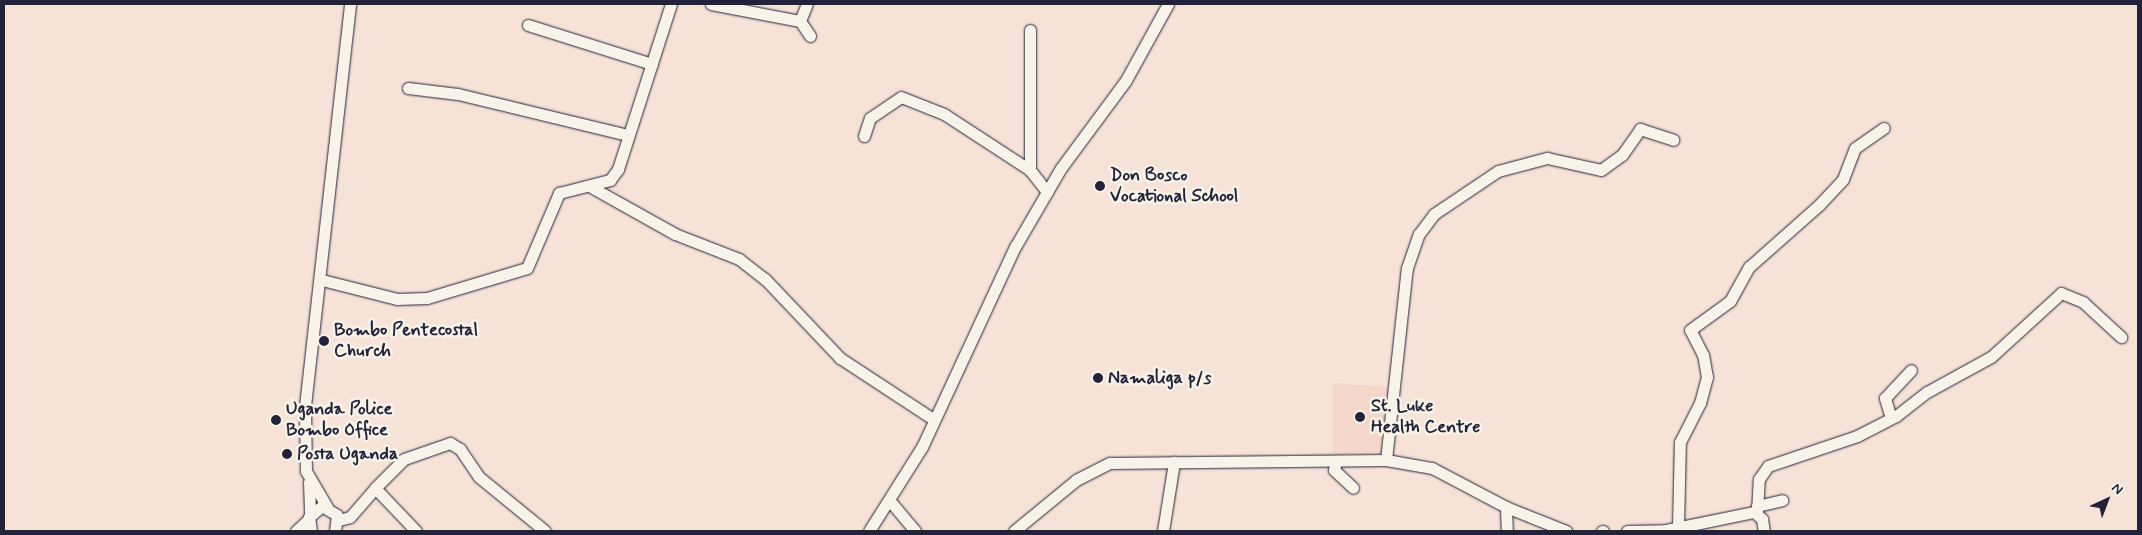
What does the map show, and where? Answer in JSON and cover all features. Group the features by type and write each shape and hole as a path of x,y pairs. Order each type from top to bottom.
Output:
{"street":[{"path":"310,522 309,482 303,450 305,406 322,280 350,4"},
{"path":"322,280 397,299 427,298 514,275 532,260 559,193 591,188 615,175 671,4"},
{"path":"711,4 800,21 810,36"},
{"path":"800,21 807,4"},
{"path":"869,531 890,501 922,447 932,419 1046,192 1126,80 1168,4"},
{"path":"528,25 652,64"},
{"path":"1030,30 1030,170"},
{"path":"408,88 458,94 628,135"},
{"path":"864,136 870,118 902,96 944,114 1030,170 1046,192"},
{"path":"1678,527 1678,448 1700,403 1707,377 1703,355 1690,330 1730,301 1749,266 1782,240 1843,179 1855,148 1884,128"},
{"path":"1386,460 1407,268 1419,234 1434,214 1498,171 1547,158 1601,170 1622,155 1640,129 1673,140"},
{"path":"591,188 675,234 739,259 765,279 840,358 932,419"},
{"path":"1764,531 1757,510 1759,479 1768,466 1857,436 1891,418 1927,392 1991,358 2061,293 2090,308 2122,337"},
{"path":"1891,418 1885,398 1911,370"},
{"path":"309,482 340,527 404,458 450,443 460,449 479,477 545,531"},
{"path":"1014,531 1098,466 1123,460 1174,462 1386,460 1432,468 1506,507 1566,531"},
{"path":"1336,461 1334,470 1353,488"},
{"path":"1163,531 1174,462"},
{"path":"375,488 416,531"},
{"path":"1627,531 1678,527 1757,510 1782,500"},
{"path":"890,501 915,531"},
{"path":"296,531 310,522 327,506"},
{"path":"1506,507 1507,531"}],"shaded area":[{"name":"St. Luke Health Centre","path":"1333,383 1389,387 1383,454 1333,454"}],"place":[{"name":"Don Bosco Vocational School","path":"1100,186"},
{"name":"Bombo Pentecostal Church","path":"324,341"},
{"name":"Namaliga p/s","path":"1098,378"},
{"name":"St. Luke Health Centre","path":"1360,417"},
{"name":"Uganda Police Bombo Office","path":"276,420"},
{"name":"Posta Uganda","path":"287,454"}]}
